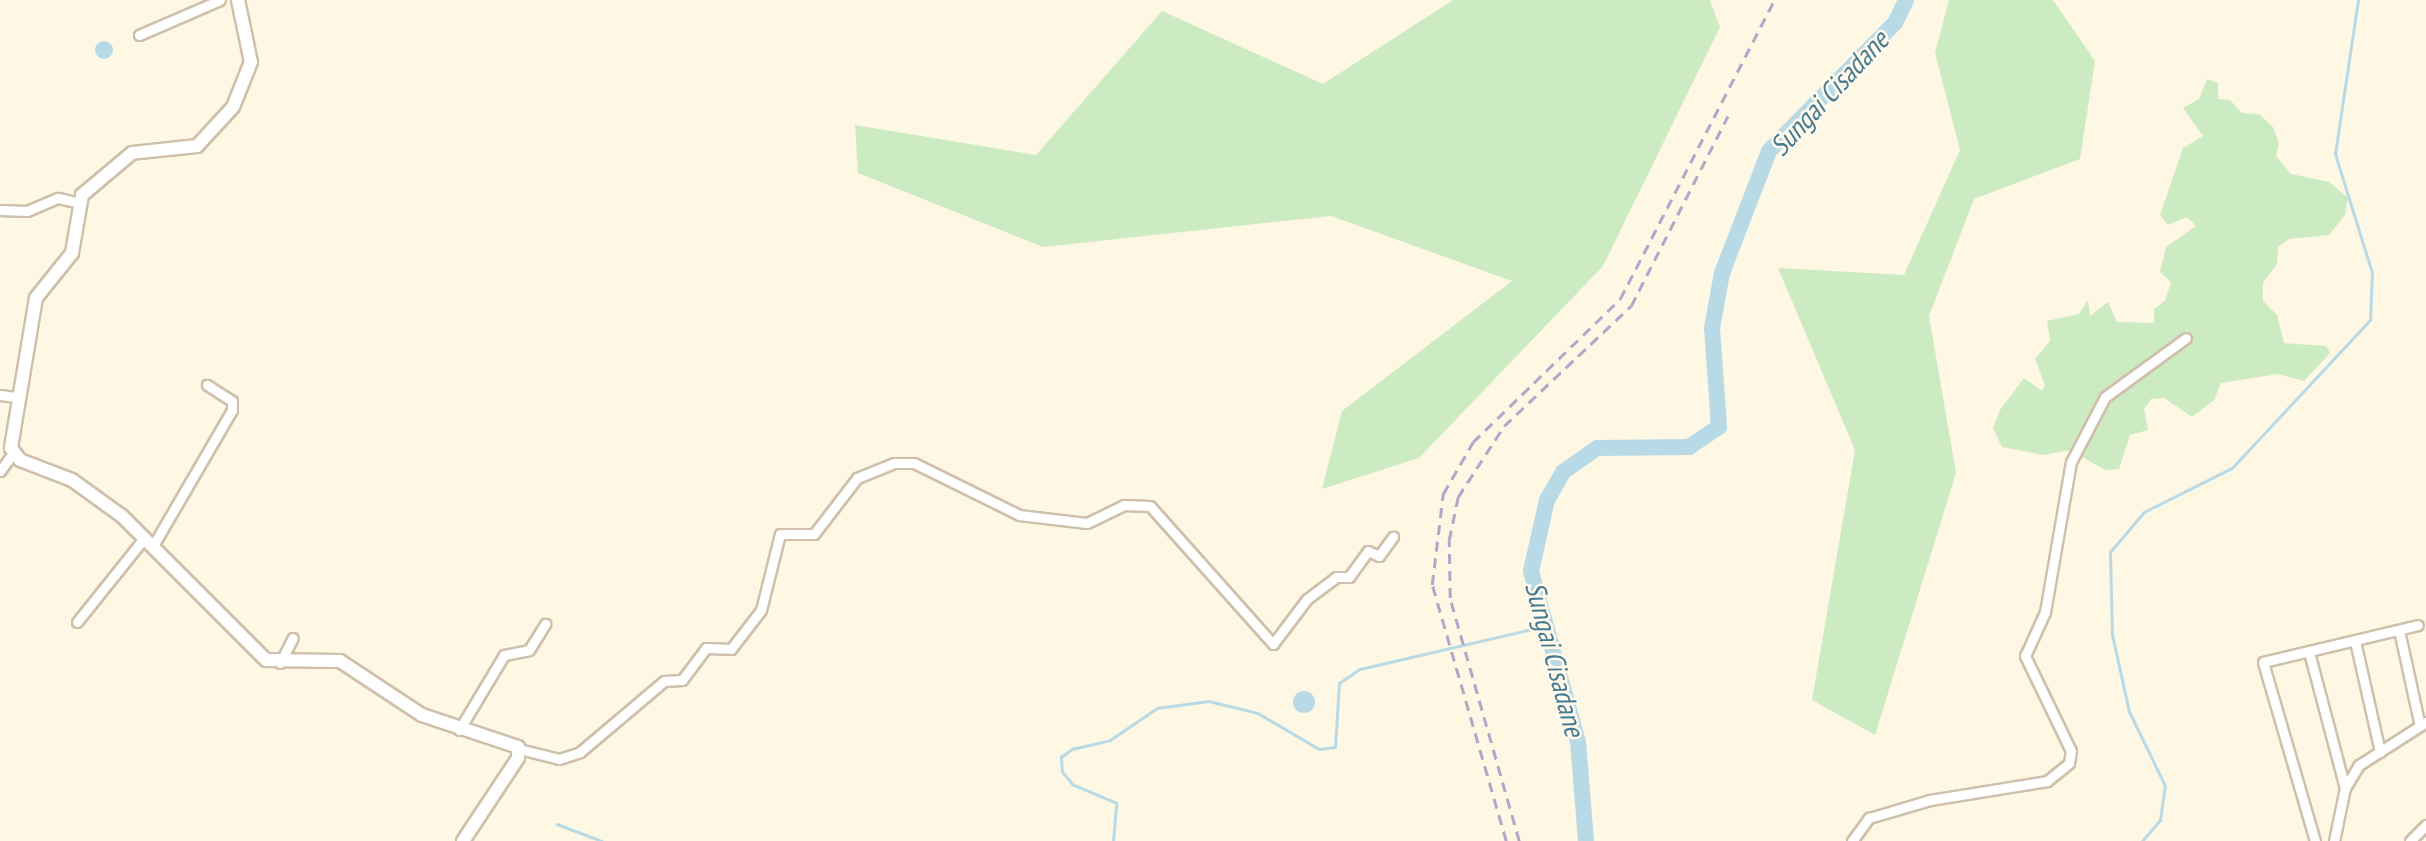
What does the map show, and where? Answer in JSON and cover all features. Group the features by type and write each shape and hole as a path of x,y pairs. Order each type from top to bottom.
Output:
{"street":[{"path":"139,35 220,0"},
{"path":"0,471 13,453 16,397 37,293 72,253 79,203 89,186 125,157 197,146 233,107 251,62 238,0"},
{"path":"0,210 27,211 58,198 79,203"},
{"path":"1852,841 1869,818 1930,800 2047,781 2070,763 2071,751 2025,656 2045,612 2071,462 2105,397 2186,338"},
{"path":"77,622 150,541 232,410 232,401 207,385"},
{"path":"0,396 16,397"},
{"path":"13,453 88,490 150,541 247,645 279,665 340,661 414,711 460,730 559,759 580,752 664,681 682,680 706,648 732,648 761,610 780,534 814,534 857,478 894,463 914,463 1019,515 1087,523 1124,505 1150,506 1273,644 1307,599 1336,577 1349,577 1368,551 1379,556 1393,537"},
{"path":"460,730 504,655 529,650 545,624"},
{"path":"2315,841 2263,662 2418,625"},
{"path":"2334,841 2345,788 2359,765 2423,724 2399,630"},
{"path":"279,665 293,638"},
{"path":"2355,641 2380,752"},
{"path":"2309,652 2345,788"},
{"path":"463,841 519,749"},
{"path":"2410,841 2426,825"}],"green space":[{"path":"1453,0 1710,0 1720,27 1603,266 1419,458 1322,489 1342,411 1512,281 1331,216 1043,247 858,173 855,125 1036,155 1162,11 1323,84"},
{"path":"1949,0 2053,0 2095,61 2080,159 1974,199 1929,316 1956,473 1875,735 1812,700 1855,450 1778,268 1904,275 1960,150 1935,53"},
{"path":"2207,79 2218,83 2218,99 2230,100 2242,113 2259,114 2273,127 2279,144 2276,156 2291,174 2329,182 2348,198 2345,215 2329,235 2289,239 2278,247 2277,264 2263,283 2263,301 2277,315 2284,343 2326,346 2330,353 2304,381 2278,374 2221,383 2214,400 2192,417 2164,398 2151,399 2144,409 2148,430 2130,435 2119,469 2105,470 2070,450 2044,455 2002,447 1993,428 2000,410 2024,378 2042,391 2045,385 2035,359 2050,341 2047,321 2079,314 2088,300 2090,316 2108,302 2117,322 2154,323 2154,309 2165,301 2171,282 2160,272 2166,247 2196,226 2187,217 2168,225 2160,215 2183,148 2203,136 2183,108 2199,99"}],"water":[{"path":"104,41 110,44 113,50 110,56 104,59 98,56 95,50 98,44"},
{"path":"1300,691 1308,691 1315,698 1315,706 1308,713 1300,713 1293,706 1293,698"}],"waterway":[{"name":"Sungai Cisadane","path":"1586,841 1578,742 1531,571 1547,500 1563,472 1597,448 1689,447 1719,427 1712,328 1722,273 1769,151 1895,23 1906,0"},
{"path":"2142,841 2160,820 2165,786 2129,712 2112,635 2110,552 2144,512 2232,468 2370,320 2372,273 2335,154 2358,0"},
{"path":"1113,841 1116,803 1073,785 1062,772 1061,757 1072,749 1110,740 1157,708 1209,701 1258,713 1319,749 1335,747 1339,683 1360,669 1545,626"},
{"path":"557,824 602,841"}],"railway":[{"path":"1506,841 1432,585 1443,494 1473,442 1620,299 1774,0"},
{"path":"1519,841 1450,598 1449,540 1458,497 1504,426 1631,306 1728,116"}]}
